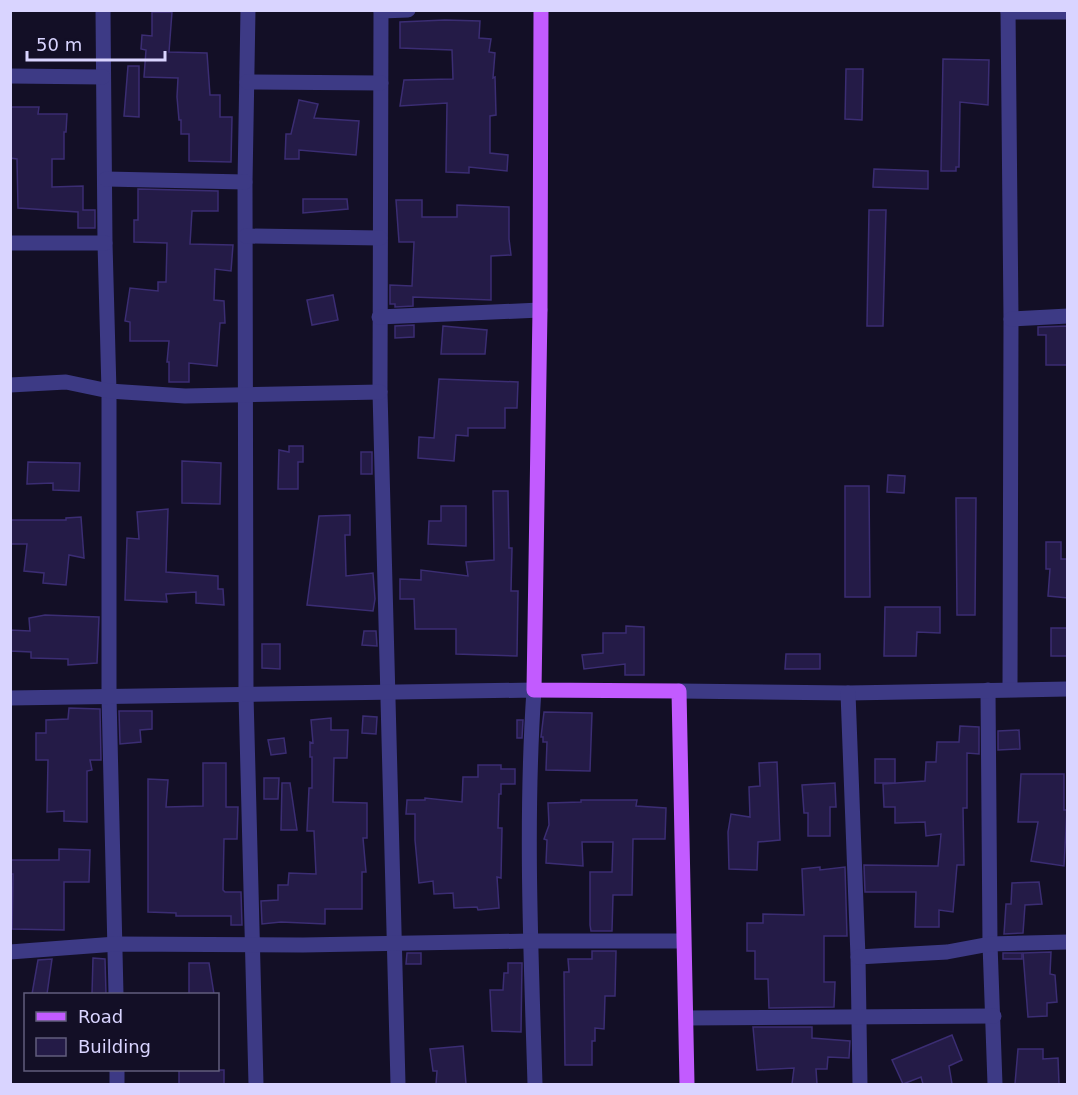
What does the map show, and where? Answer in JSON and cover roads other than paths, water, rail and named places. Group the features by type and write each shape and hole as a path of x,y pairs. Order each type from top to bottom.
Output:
{"main road":[{"path":"541,10 540,310 534,690 679,692 687,1084"}],"street":[{"path":"103,10 109,391 109,696 116,993"},
{"path":"248,10 245,182 246,694 256,1084"},
{"path":"398,1084 380,392 381,11 408,10"},
{"path":"1010,689 1011,319 1008,11 1068,12"},
{"path":"10,76 103,77"},
{"path":"247,82 381,83"},
{"path":"106,179 245,182"},
{"path":"246,236 380,238"},
{"path":"10,243 105,243"},
{"path":"379,317 540,310"},
{"path":"1011,319 1068,316"},
{"path":"10,384 66,382 109,391 154,395 247,396 380,392"},
{"path":"679,692 848,693 1068,689"},
{"path":"10,698 534,690 529,754 535,1084"},
{"path":"988,690 990,944 995,1084"},
{"path":"848,693 858,957 860,1084"},
{"path":"10,952 116,944 303,945 531,940 683,941"},
{"path":"858,957 935,953 990,944 1068,942"},
{"path":"686,1018 994,1016"}]}
